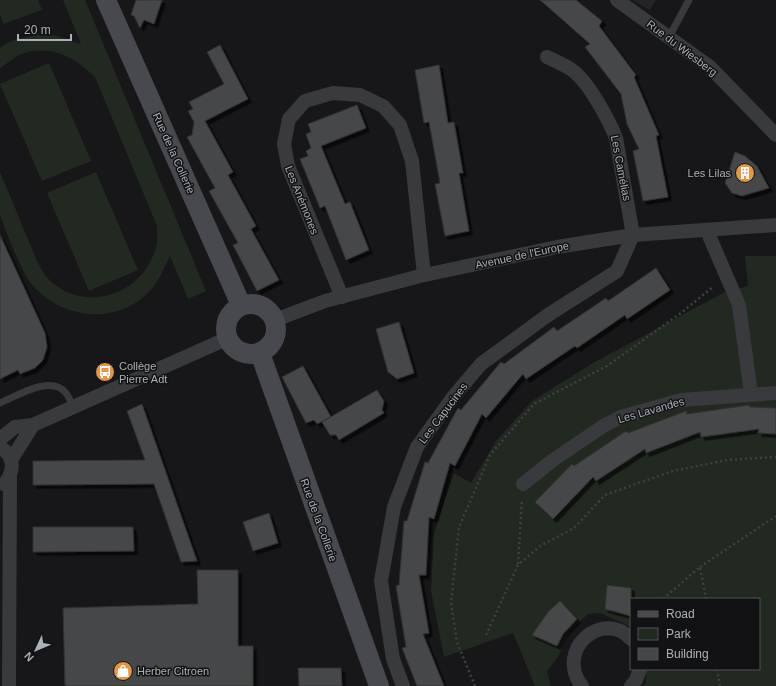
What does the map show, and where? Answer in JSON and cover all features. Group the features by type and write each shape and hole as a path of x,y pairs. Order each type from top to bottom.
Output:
{"street":[{"name":"Rue de la Collerie","path":"106,0 241,305"},
{"name":"Rue du Wiesberg","path":"617,0 710,67 776,135"},
{"name":"Les Camélias","path":"547,57 572,70 584,81 612,129 616,138 633,235"},
{"name":"Les Anémones","path":"342,297 288,166 284,144 289,119 305,101 333,93 360,95 383,106 400,125 412,161 424,275"},
{"name":"Avenue de l'Europe","path":"274,320 342,297 424,275 557,247 633,235 776,225"},
{"path":"707,230 739,305 751,394"},
{"name":"Les Capucines","path":"402,686 393,659 382,581 394,507 417,447 454,397 481,364 548,315 617,271 633,235"},
{"path":"251,303 261,306 269,311 274,320 276,331 274,340 268,348 260,353 249,355 240,353 232,347 226,338 225,330 227,319 232,312 241,305 251,303"},
{"path":"0,439 15,428 33,425 226,338"},
{"name":"Rue de la Collerie","path":"260,353 379,686"},
{"name":"Les Lavandes","path":"523,484 553,460 606,425 621,417 681,400 751,394 776,394"},
{"path":"11,460 33,425"},
{"path":"0,448 8,453 11,460 12,470 5,482 9,686"},
{"path":"582,686 573,669 574,655 580,642 599,629 615,629 627,635 630,639"},
{"path":"631,686 636,680 640,670"}],"lane":[{"path":"669,37 689,0"},
{"path":"0,403 42,385 54,385 66,392 73,407"}],"path":[{"path":"518,565 540,546 574,528 605,495 673,471 727,460 776,457"},
{"path":"486,635 518,565 523,484"},
{"path":"663,598 700,567 776,516"},
{"path":"700,567 706,598"},
{"path":"717,670 720,686"}],"shaded area":[{"path":"632,0 656,0 650,10"}],"green space":[{"path":"0,0 38,0 42,10 3,24 0,14"},
{"path":"63,0 85,0 206,291 188,299 170,256 154,286 146,295 132,305 117,311 102,314 86,314 55,304 30,282 23,270 0,215 0,172 37,261 45,275 59,288 75,295 92,297 108,295 124,289 138,278 149,264 157,245 157,226 95,77 70,58 61,54 42,51 32,51 21,54 0,68 0,48 17,39 38,35 51,35 81,44"},
{"path":"49,63 91,161 42,181 0,84"},
{"path":"96,172 138,270 89,291 47,193"},
{"path":"745,256 776,256 776,686 643,686 646,683 646,670 760,670 760,598 630,598 630,627 600,613 588,614 569,632 558,657 547,671 551,686 535,686 513,633 444,657 431,591 434,533 454,473 471,483 496,441 532,401 593,363 723,293 748,286"}],"building":[{"path":"136,0 162,0 154,24 144,20 140,28 134,16 131,15"},
{"path":"540,0 576,0 602,21 599,26 636,75 634,77 659,135 656,136 668,197 643,201 633,151 639,149 627,124 621,94 585,47 590,44"},
{"path":"220,45 248,99 205,121 233,172 228,175 256,226 251,229 279,280 257,291 233,245 238,243 209,191 215,188 187,137 192,135 194,122 188,111 193,109 189,102 224,84 207,52"},
{"path":"439,65 448,123 454,122 463,173 459,173 469,231 445,236 435,184 440,183 429,122 424,123 415,70"},
{"path":"357,105 366,128 321,146 345,204 350,202 369,250 346,260 325,206 320,208 300,159 308,156 306,151 311,148 306,134 311,132 308,124"},
{"name":"Les Lilas","path":"735,152 745,156 757,166 769,188 742,196 732,193 725,183"},
{"path":"0,235 45,333 47,347 43,360 35,368 20,374 18,370 0,379"},
{"path":"656,268 670,290 627,319 625,315 577,348 575,346 526,379 523,374 486,418 482,414 455,466 450,463 434,519 429,517 426,575 419,575 429,633 423,634 444,686 417,686 402,648 406,647 396,586 399,585 404,521 407,521 425,462 428,463 458,408 461,410 501,362 504,364 554,327 557,331 606,298 608,301"},
{"path":"399,322 414,373 397,379 388,372 376,329"},
{"path":"303,366 331,417 317,424 314,420 306,423 282,377"},
{"path":"377,390 384,401 382,410 384,413 339,440 336,435 330,435 322,422"},
{"path":"142,404 197,561 181,562 154,484 33,485 33,461 145,460 127,411"},
{"path":"749,405 750,407 776,408 776,434 758,433 759,429 701,437 700,432 646,453 645,449 596,481 593,477 553,519 535,502 572,464 574,466 626,431 628,433 686,411 687,414"},
{"path":"269,513 278,543 253,551 243,522"},
{"path":"33,527 133,527 134,551 33,552"},
{"path":"197,570 238,570 238,646 253,646 253,686 65,686 63,608 198,604"},
{"path":"607,585 631,588 630,616 605,609"},
{"path":"560,601 577,619 563,634 557,646 532,635 548,612"},
{"path":"298,668 341,668 342,686 299,686"}],"place":[{"name":"Les Lilas","path":"745,173"},
{"name":"Collège Pierre Adt","path":"105,372"},
{"name":"Herber Citroen","path":"123,671"}]}
